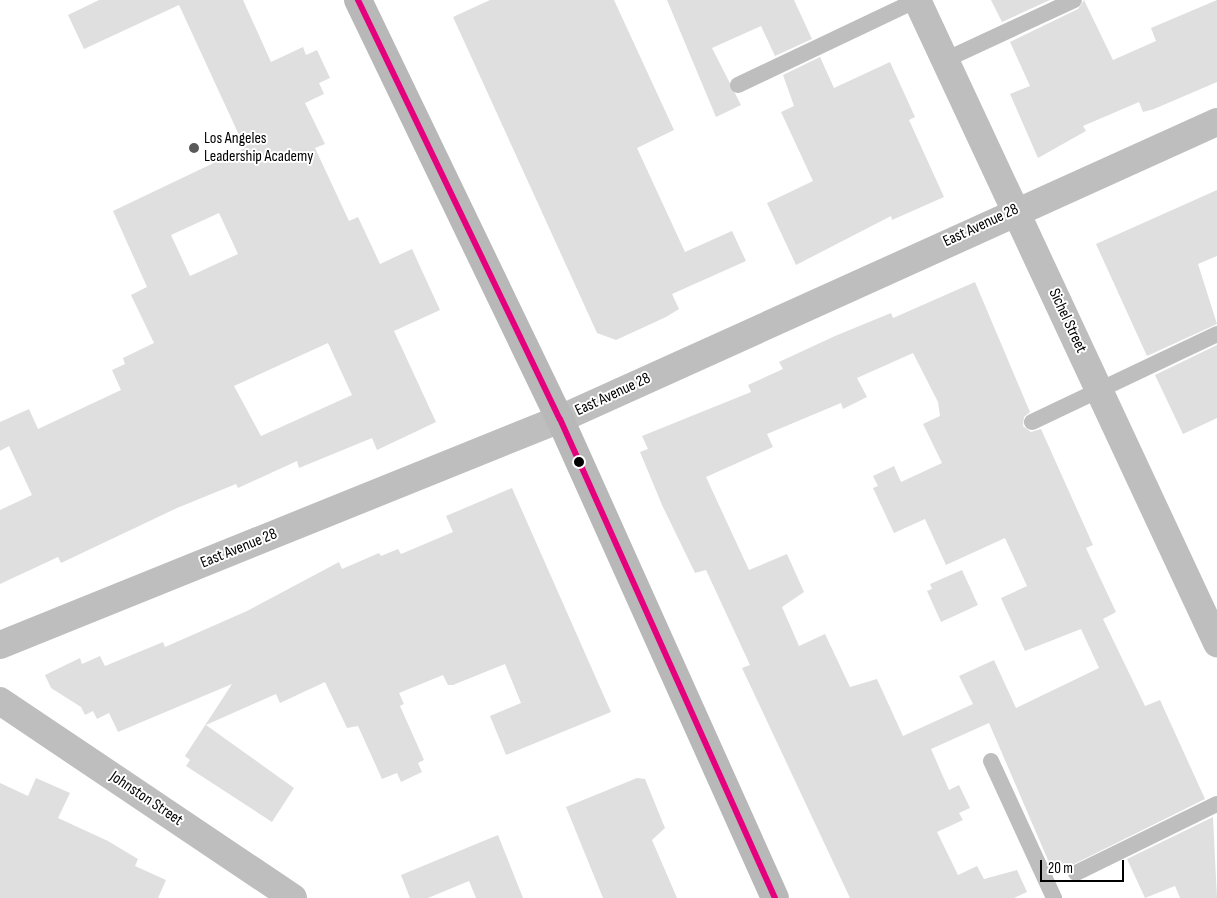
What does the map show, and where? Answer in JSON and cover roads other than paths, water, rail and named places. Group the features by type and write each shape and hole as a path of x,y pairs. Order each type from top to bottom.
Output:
{"street":[{"path":"358,0 560,420 775,898"},
{"name":"Sichel Street","path":"917,0 1217,643"},
{"name":"East Avenue 28","path":"0,645 560,420 1015,210 1217,122"},
{"name":"Johnston Street","path":"0,701 293,898"}],"lane":[{"path":"738,85 917,0"},
{"path":"945,60 1074,0"},
{"path":"1032,422 1100,392 1217,334"},
{"path":"991,761 1054,898"},
{"path":"1076,873 1217,804"}],"place":[{"name":"Los Angeles Leadership Academy","path":"194,148"}]}
